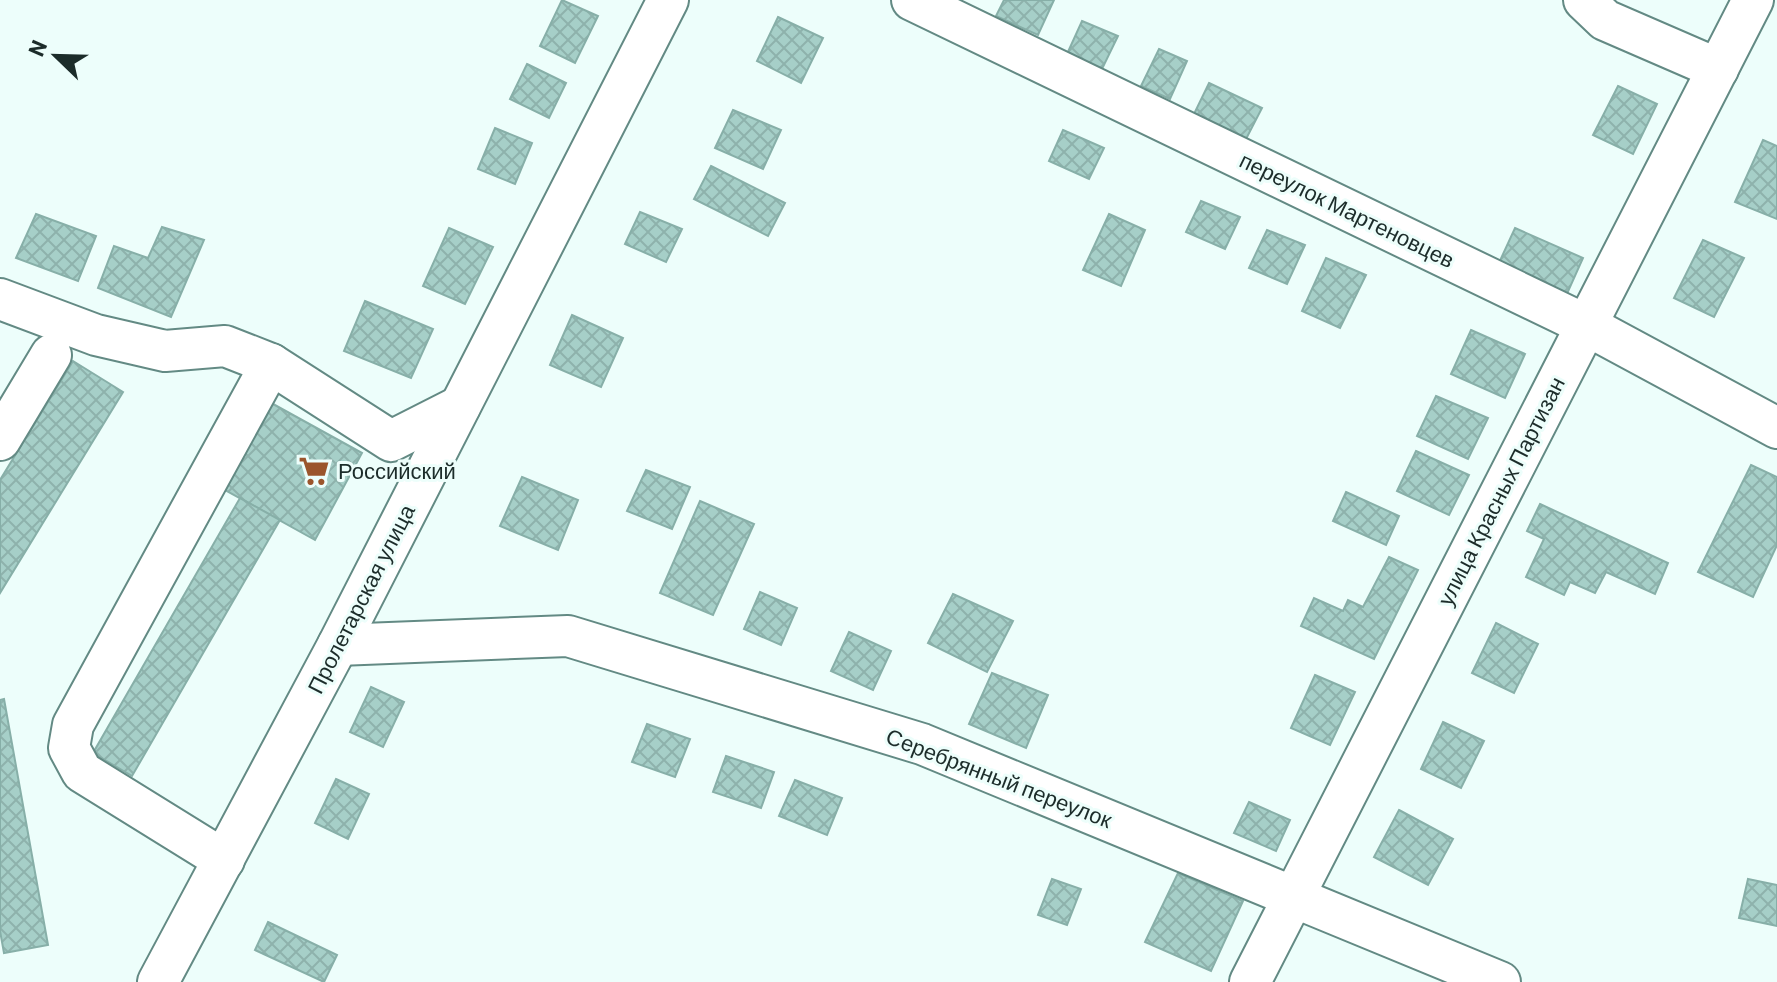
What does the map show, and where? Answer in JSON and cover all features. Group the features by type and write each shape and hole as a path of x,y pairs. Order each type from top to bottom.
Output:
{"street":[{"name":"Пролетарская улица","path":"158,982 338,645 668,0"},
{"name":"переулок Мартеновцев","path":"912,0 1586,325 1777,428"},
{"path":"1584,0 1605,20 1718,69"},
{"name":"улица Красных Партизан","path":"1250,982 1753,0"},
{"path":"0,299 96,335 165,351 225,346 271,364 391,441 460,406"},
{"path":"0,440 51,355"},
{"path":"224,860 82,772 69,748 73,725 271,364"},
{"name":"Серебрянный переулок","path":"338,645 568,636 922,744 1500,982"}],"building":[{"path":"562,0 598,16 575,63 540,46"},
{"path":"1004,0 1054,0 1038,35 996,16"},
{"path":"778,17 823,38 801,83 757,61"},
{"path":"1082,21 1118,36 1102,69 1067,54"},
{"path":"1159,49 1187,61 1170,99 1141,86"},
{"path":"527,64 566,83 549,118 510,99"},
{"path":"1209,83 1262,108 1245,141 1193,116"},
{"path":"1618,86 1657,104 1633,154 1593,135"},
{"path":"733,110 781,130 763,169 715,148"},
{"path":"495,128 532,143 515,184 478,169"},
{"path":"1063,130 1104,148 1089,179 1049,161"},
{"path":"1763,140 1777,146 1777,219 1735,202"},
{"path":"711,166 785,203 768,236 694,199"},
{"path":"1201,201 1240,217 1225,249 1186,232"},
{"path":"640,212 682,229 666,262 625,244"},
{"path":"36,214 96,236 78,281 16,258"},
{"path":"1109,214 1145,230 1121,286 1083,270"},
{"path":"162,227 204,240 171,317 98,288 114,246 148,258"},
{"path":"449,228 493,247 465,304 423,286"},
{"path":"1515,228 1583,258 1566,296 1498,265"},
{"path":"1267,230 1305,245 1287,284 1249,268"},
{"path":"1703,240 1744,258 1714,317 1674,298"},
{"path":"1326,258 1366,275 1340,328 1302,311"},
{"path":"365,301 433,329 411,378 344,351"},
{"path":"572,315 623,338 601,387 550,365"},
{"path":"1471,330 1525,354 1505,398 1451,374"},
{"path":"73,361 123,392 0,593 0,480"},
{"path":"1436,396 1488,418 1468,459 1417,436"},
{"path":"264,399 362,453 315,540 216,485"},
{"path":"1416,451 1469,475 1449,515 1397,491"},
{"path":"1751,465 1777,477 1777,545 1753,597 1698,572"},
{"path":"646,470 690,487 672,529 627,511"},
{"path":"522,477 578,500 558,550 500,526"},
{"path":"1346,492 1399,516 1386,545 1333,521"},
{"path":"240,498 280,520 132,776 93,753"},
{"path":"700,501 754,524 713,615 660,593"},
{"path":"1540,504 1668,563 1655,594 1606,572 1595,593 1570,582 1564,595 1526,577 1544,539 1527,531"},
{"path":"1389,557 1418,570 1374,659 1301,626 1314,598 1343,611 1348,600 1363,607"},
{"path":"760,592 797,608 781,645 744,629"},
{"path":"953,594 1013,621 987,672 928,643"},
{"path":"1496,623 1538,644 1514,693 1472,673"},
{"path":"849,632 891,651 873,690 831,671"},
{"path":"992,673 1048,695 1026,748 969,724"},
{"path":"1315,675 1355,692 1330,745 1291,728"},
{"path":"371,687 404,702 383,747 350,732"},
{"path":"4,699 48,945 4,953 0,931 0,700"},
{"path":"1443,722 1484,741 1461,788 1421,769"},
{"path":"647,724 690,739 675,777 632,762"},
{"path":"726,756 774,772 761,808 713,792"},
{"path":"336,779 369,794 348,839 315,823"},
{"path":"795,780 842,798 827,835 779,816"},
{"path":"1249,802 1290,820 1276,851 1234,833"},
{"path":"1399,810 1453,839 1428,885 1374,857"},
{"path":"1178,873 1243,901 1211,971 1145,942"},
{"path":"1052,879 1081,889 1067,925 1038,915"},
{"path":"1748,879 1777,885 1777,926 1739,918"},
{"path":"268,922 337,955 324,982 255,950"}],"place":[{"name":"Российский","path":"314,471"}]}
